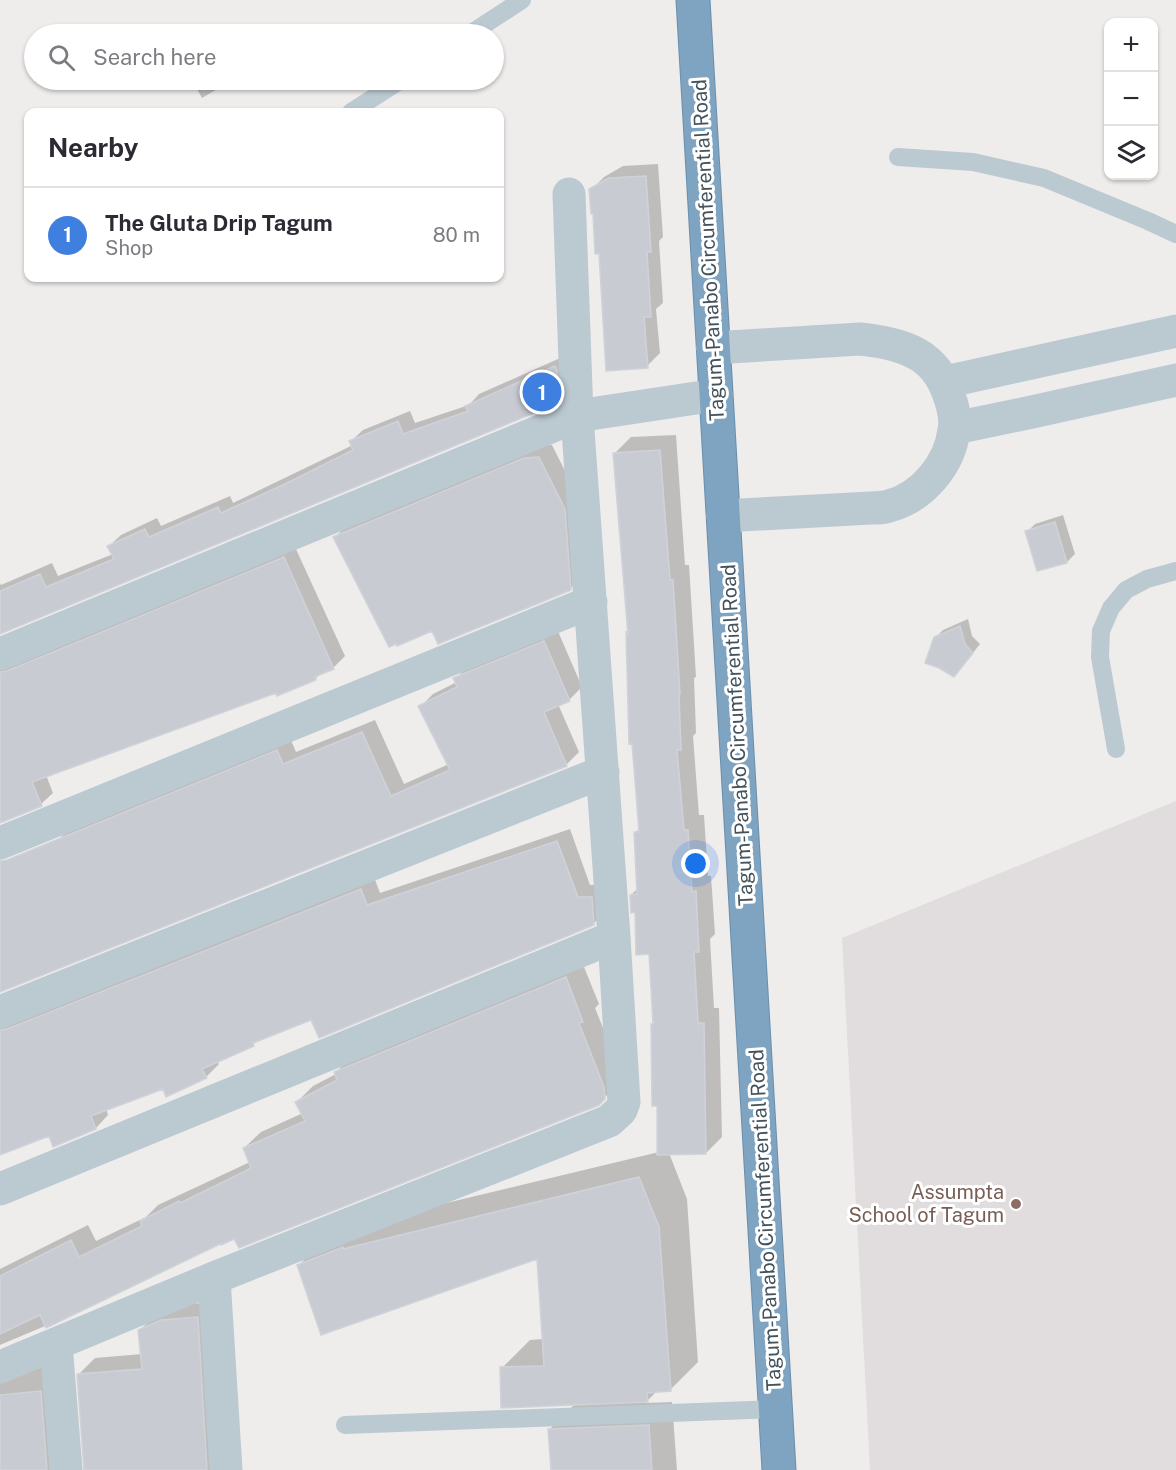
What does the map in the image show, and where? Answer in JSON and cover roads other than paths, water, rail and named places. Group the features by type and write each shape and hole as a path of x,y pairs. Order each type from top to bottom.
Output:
{"highway":[{"name":"Tagum-Panabo Circumferential Road","path":"693,0 779,1470"}],"street":[{"path":"0,1367 214,1278 598,1126 609,1121 621,1110 624,1102 615,937 577,416 569,194"},
{"path":"945,382 1176,331"},
{"path":"713,348 860,339 883,341 921,356 934,368 945,382 955,428 950,450 930,482 896,504 870,508 723,516"},
{"path":"1023,365 1032,412"},
{"path":"955,428 1176,380"},
{"path":"0,654 577,416 716,395"},
{"path":"0,843 591,602"},
{"path":"0,1012 603,772"},
{"path":"0,1189 615,937"},
{"path":"214,1278 226,1470"},
{"path":"56,1344 66,1470"}],"lane":[{"path":"485,24 522,0"},
{"path":"357,108 385,90"},
{"path":"898,157 973,162 1044,178 1149,220 1176,234"},
{"path":"1116,749 1100,657 1101,630 1110,608 1126,590 1147,579 1176,571"},
{"path":"345,1425 776,1409"}],"place":[{"name":"The Gluta Drip Tagum","path":"542,392"},
{"name":"Assumpta School of Tagum","path":"1016,1204"}]}
